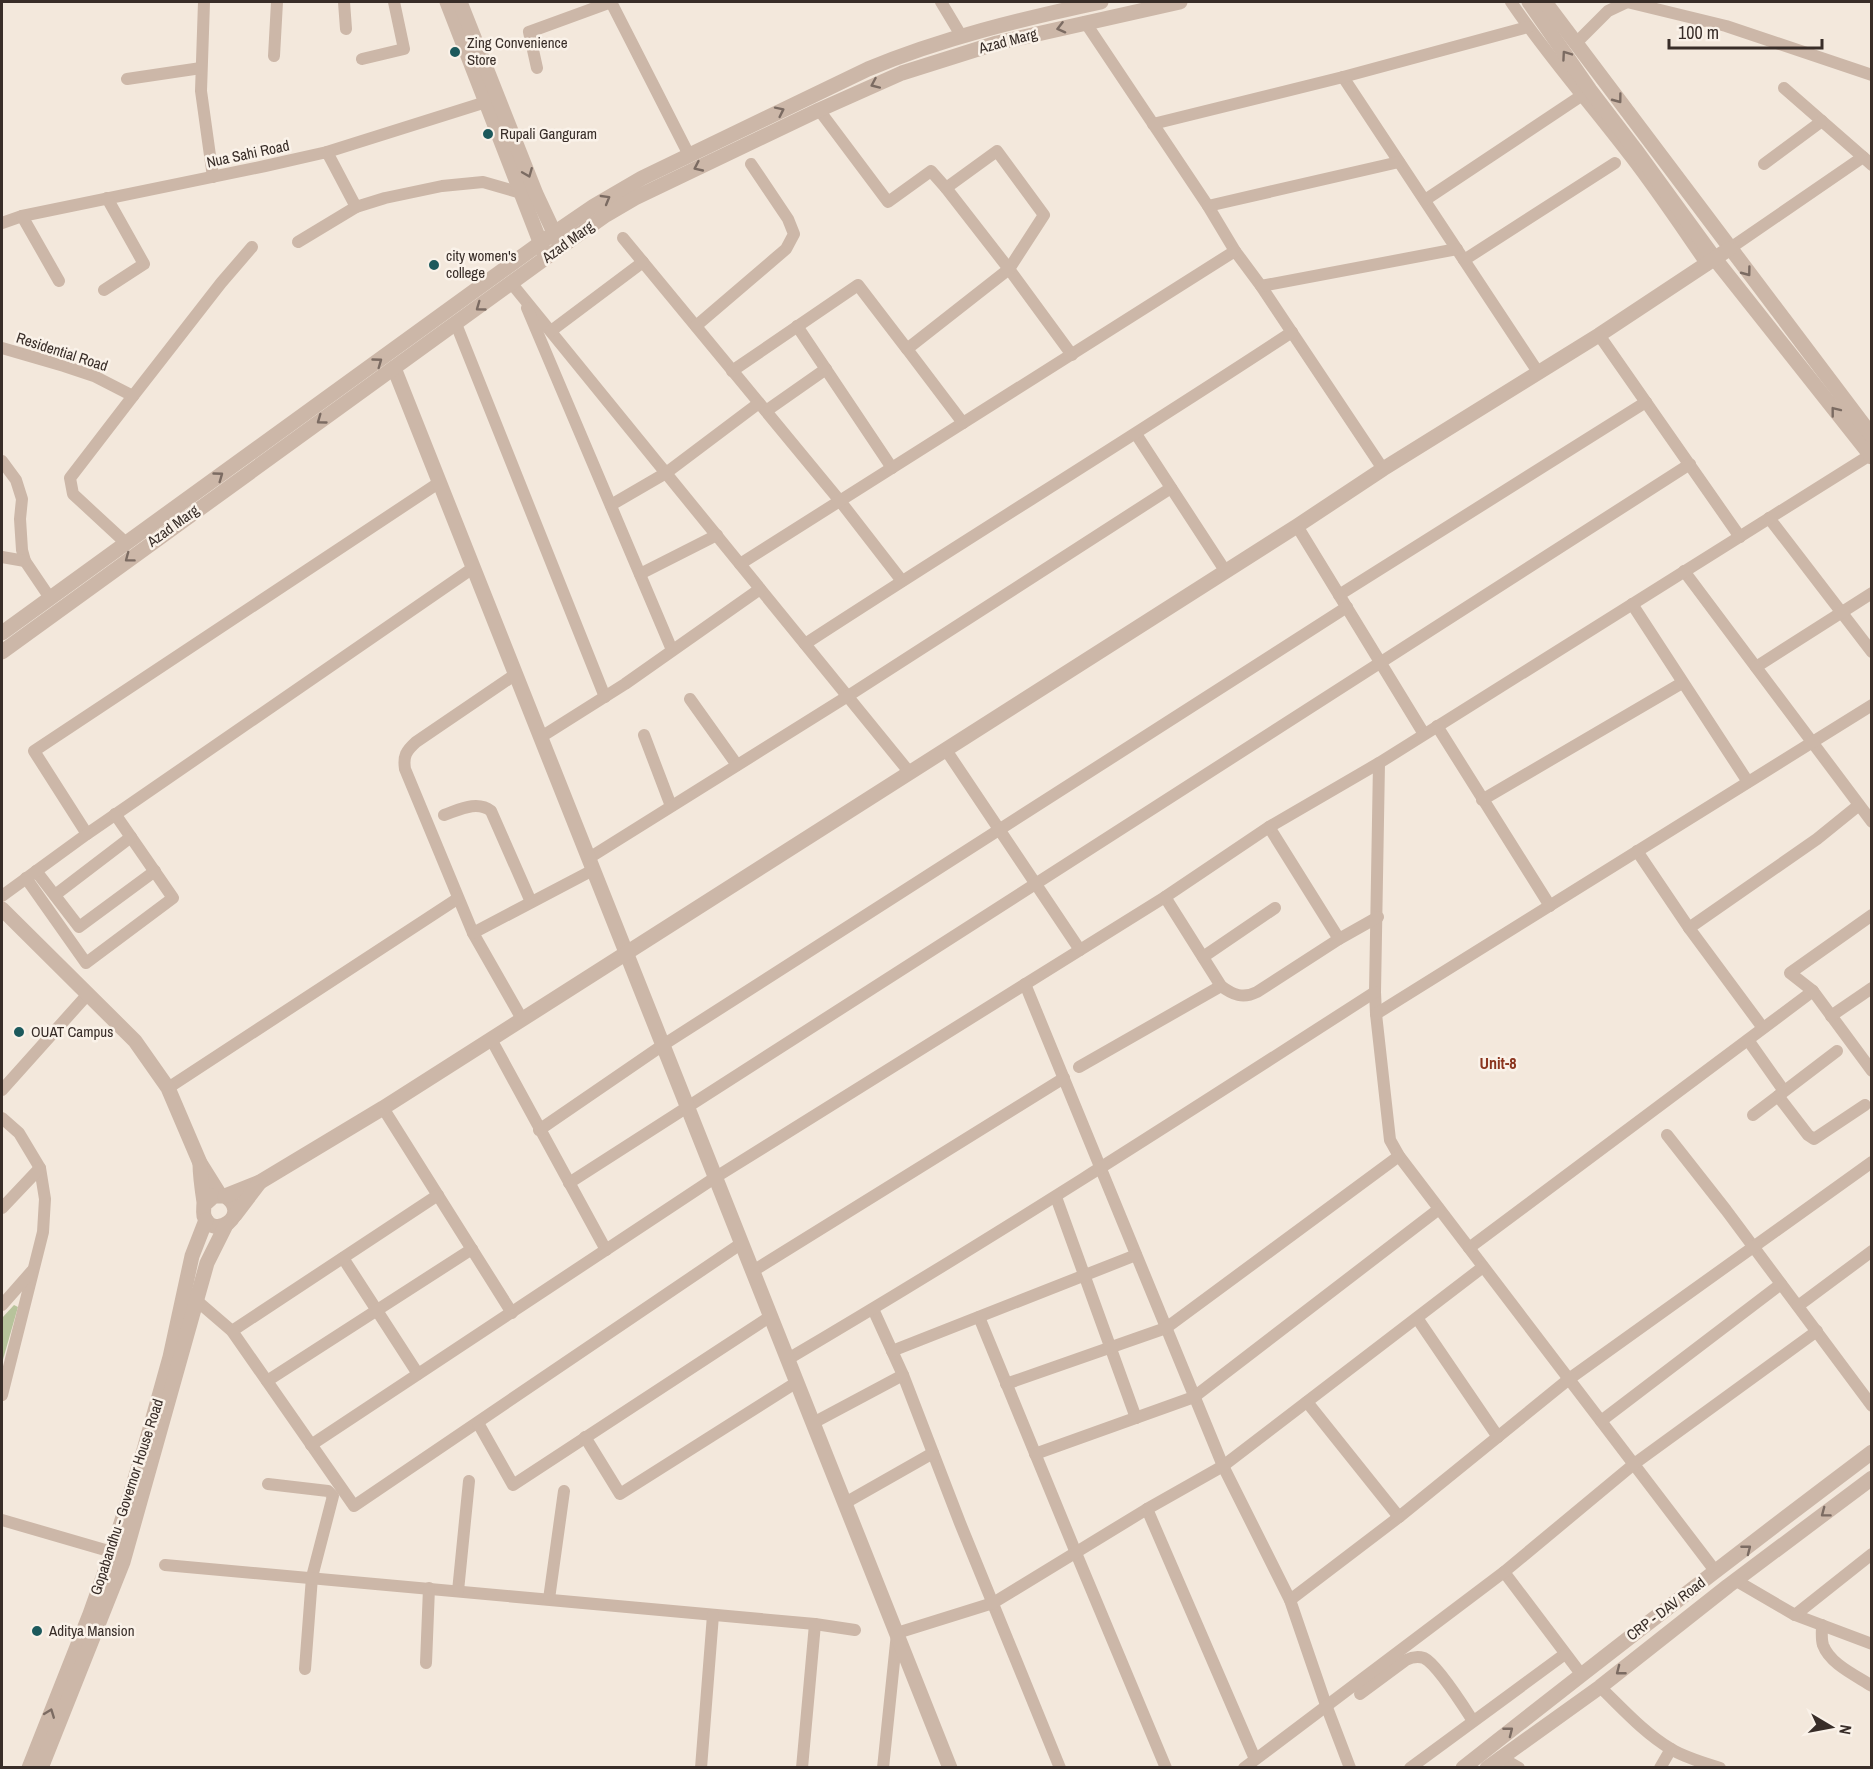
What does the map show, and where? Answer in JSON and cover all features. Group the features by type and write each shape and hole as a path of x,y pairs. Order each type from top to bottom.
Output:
{"street":[{"path":"204,2 201,91 213,177"},
{"path":"274,57 277,2"},
{"path":"344,2 346,29"},
{"path":"362,59 404,49 394,2"},
{"path":"447,2 543,250"},
{"path":"460,2 491,83 558,240"},
{"path":"537,68 529,32 611,2 689,155"},
{"path":"941,2 962,37"},
{"name":"Azad Marg","path":"558,240 594,206 642,178 868,69 895,58 1055,7 1101,2"},
{"name":"Azad Marg","path":"2,633 126,543 543,250 635,198 902,72 997,43 1180,2"},
{"path":"311,1445 716,1177 1165,897 1269,827 1379,763 1871,456 1711,262 1581,96 1511,2"},
{"path":"1529,2 1590,90 1642,158 1711,262"},
{"path":"1545,2 1729,249 1869,426"},
{"path":"1576,43 1608,11 1627,2 1726,26 1872,75"},
{"path":"1085,22 1208,206 1235,251 1261,286 1383,469"},
{"path":"1153,124 1343,77 1528,27"},
{"path":"127,79 201,68"},
{"path":"1343,77 1538,372"},
{"path":"205,1212 208,1200 260,1182 383,1108 1867,161 1784,88"},
{"path":"1425,200 1581,96"},
{"name":"Nua Sahi Road","path":"2,223 22,216 327,152 486,102"},
{"path":"819,110 888,202 931,171 1009,269 1072,355"},
{"path":"1764,164 1821,121"},
{"path":"907,349 1009,269 1044,215 997,151 945,188"},
{"path":"327,152 356,207"},
{"path":"1208,206 1399,162"},
{"path":"1464,260 1615,163"},
{"path":"696,326 786,249 794,234 788,219 751,164"},
{"path":"298,242 356,207 385,198 442,186 483,182 521,193"},
{"path":"104,290 144,264 107,198"},
{"path":"22,216 59,282"},
{"path":"623,238 840,501 902,581"},
{"path":"126,543 73,494 70,488 70,478 220,283 252,247"},
{"path":"1261,286 1457,249"},
{"name":"Azad Marg","path":"2,652 456,324 517,289 543,250"},
{"path":"740,564 1235,251"},
{"path":"551,331 643,262"},
{"path":"732,371 858,285 963,423"},
{"path":"517,289 910,773"},
{"path":"517,289 672,650"},
{"path":"456,324 605,697"},
{"path":"797,326 892,468"},
{"path":"805,644 1292,332"},
{"path":"1599,334 1740,537"},
{"name":"Residential Road","path":"2,348 94,376 133,396"},
{"path":"394,368 950,1767"},
{"path":"611,505 666,473 762,407 826,369"},
{"path":"1339,595 1646,402"},
{"path":"1136,434 1226,572"},
{"path":"2,461 16,480 22,499 20,519 25,561 50,598"},
{"path":"569,1183 1690,464"},
{"path":"87,834 34,751 440,482"},
{"path":"473,933 531,902 591,864 671,806 848,696 1171,488"},
{"path":"1769,519 1872,652"},
{"path":"1298,526 1424,734"},
{"path":"640,574 717,535"},
{"path":"2,557 25,561"},
{"path":"2,896 87,834 474,567"},
{"path":"1684,571 1867,813 1817,839 1689,927"},
{"path":"541,737 605,697 760,589"},
{"path":"1756,667 1872,593"},
{"path":"1632,604 1748,782"},
{"path":"539,1130 663,1045 1347,607"},
{"path":"516,674 416,742 407,750 404,759 405,769 457,899 473,933 522,1019"},
{"path":"1482,800 1682,683"},
{"path":"690,699 736,765"},
{"path":"1376,1014 1872,705"},
{"path":"1437,726 1550,906"},
{"path":"644,735 671,806"},
{"path":"945,750 1080,950"},
{"path":"1379,763 1375,992 1390,1140 1399,1156 1716,1572"},
{"path":"444,815 472,806 486,807 491,811 531,902"},
{"path":"31,874 86,963 173,898 116,814"},
{"path":"1269,827 1339,939"},
{"path":"55,896 131,837"},
{"path":"1637,851 1763,1028"},
{"path":"31,874 55,896 79,927 154,871"},
{"path":"1165,897 1221,986 1234,994 1249,996 1378,917"},
{"path":"168,1088 457,899"},
{"path":"1203,957 1275,908"},
{"path":"2,909 135,1041 168,1088 200,1163 223,1196 233,1204 230,1220 213,1225 205,1212 200,1163"},
{"path":"1872,915 1790,973 1813,991 1872,1071"},
{"path":"1025,984 1223,1466 1290,1600 1350,1767"},
{"path":"1079,1067 1221,986"},
{"path":"1831,1016 1872,988"},
{"path":"1469,1248 1813,991"},
{"path":"788,1359 1101,1169 1375,992"},
{"path":"2,1090 88,994"},
{"path":"491,1039 606,1250"},
{"path":"1748,1040 1810,1138 1814,1139 1865,1105"},
{"path":"1753,1115 1837,1051"},
{"path":"753,1271 1064,1078"},
{"path":"383,1108 512,1312"},
{"path":"2,1118 19,1133 40,1168 45,1199 43,1232 2,1395"},
{"path":"1667,1135 1754,1246 1872,1406"},
{"path":"1006,1384 1166,1328 1399,1156"},
{"path":"1290,1600 1399,1517 1569,1379 1872,1162"},
{"path":"2,1208 40,1168"},
{"name":"Gopabandhu - Governor House Road","path":"41,1767 102,1597 112,1552 190,1299 230,1220 260,1182"},
{"path":"232,1331 438,1195"},
{"path":"1056,1197 1136,1418"},
{"path":"1035,1454 1194,1397 1439,1209"},
{"name":"Gopabandhu - Governor House Road","path":"29,1767 102,1597 123,1562 190,1299 192,1256 205,1212"},
{"path":"190,1299 232,1331 354,1506 742,1243"},
{"path":"267,1381 472,1249"},
{"path":"1798,1306 1872,1251"},
{"path":"892,1351 1136,1255"},
{"path":"343,1258 418,1374"},
{"path":"897,1633 993,1603 1147,1509 1223,1466 1483,1266"},
{"path":"2,1305 33,1270"},
{"path":"1601,1421 1781,1284"},
{"path":"873,1309 903,1375 1060,1767"},
{"path":"478,1423 513,1485 771,1317"},
{"path":"979,1317 1166,1767"},
{"path":"1417,1318 1498,1437"},
{"path":"1244,1767 1504,1572 1634,1464 1817,1331"},
{"path":"813,1423 903,1375"},
{"path":"585,1437 620,1494 797,1382"},
{"path":"1307,1402 1399,1517"},
{"name":"CRP - DAV Road","path":"1463,1767 1641,1627 1872,1452"},
{"path":"845,1503 933,1453"},
{"name":"CRP - DAV Road","path":"1487,1767 1600,1687 1735,1580 1872,1478"},
{"path":"458,1591 469,1481"},
{"path":"268,1485 328,1491 333,1496 312,1577 305,1669"},
{"path":"549,1599 564,1491"},
{"path":"1147,1509 1256,1759"},
{"path":"2,1520 112,1552"},
{"path":"1795,1615 1872,1554"},
{"path":"165,1565 815,1624 855,1630"},
{"path":"1504,1572 1581,1674"},
{"path":"1735,1580 1795,1615 1872,1644"},
{"path":"426,1663 429,1588"},
{"path":"701,1767 713,1615"},
{"path":"802,1767 815,1624"},
{"path":"1821,1625 1822,1643 1828,1654 1841,1666 1872,1686"},
{"path":"1641,1627 1653,1645"},
{"path":"883,1767 897,1633"},
{"path":"1410,1767 1565,1654"},
{"path":"1360,1694 1406,1660 1421,1657 1433,1665 1473,1721"},
{"path":"1600,1687 1640,1725 1671,1749 1696,1761 1720,1767"},
{"path":"1660,1767 1671,1749"},
{"path":"1500,1757 1519,1767"}],"green space":[{"path":"14,1305 18,1307 2,1363 2,1318"}],"place":[{"name":"Zing Convenience Store","path":"455,52"},
{"name":"Rupali Ganguram","path":"488,134"},
{"name":"city women's college","path":"434,265"},
{"name":"OUAT Campus","path":"19,1032"},
{"name":"Aditya Mansion","path":"37,1631"}],"district":[{"name":"Unit-8","path":"1498,1063"}]}
